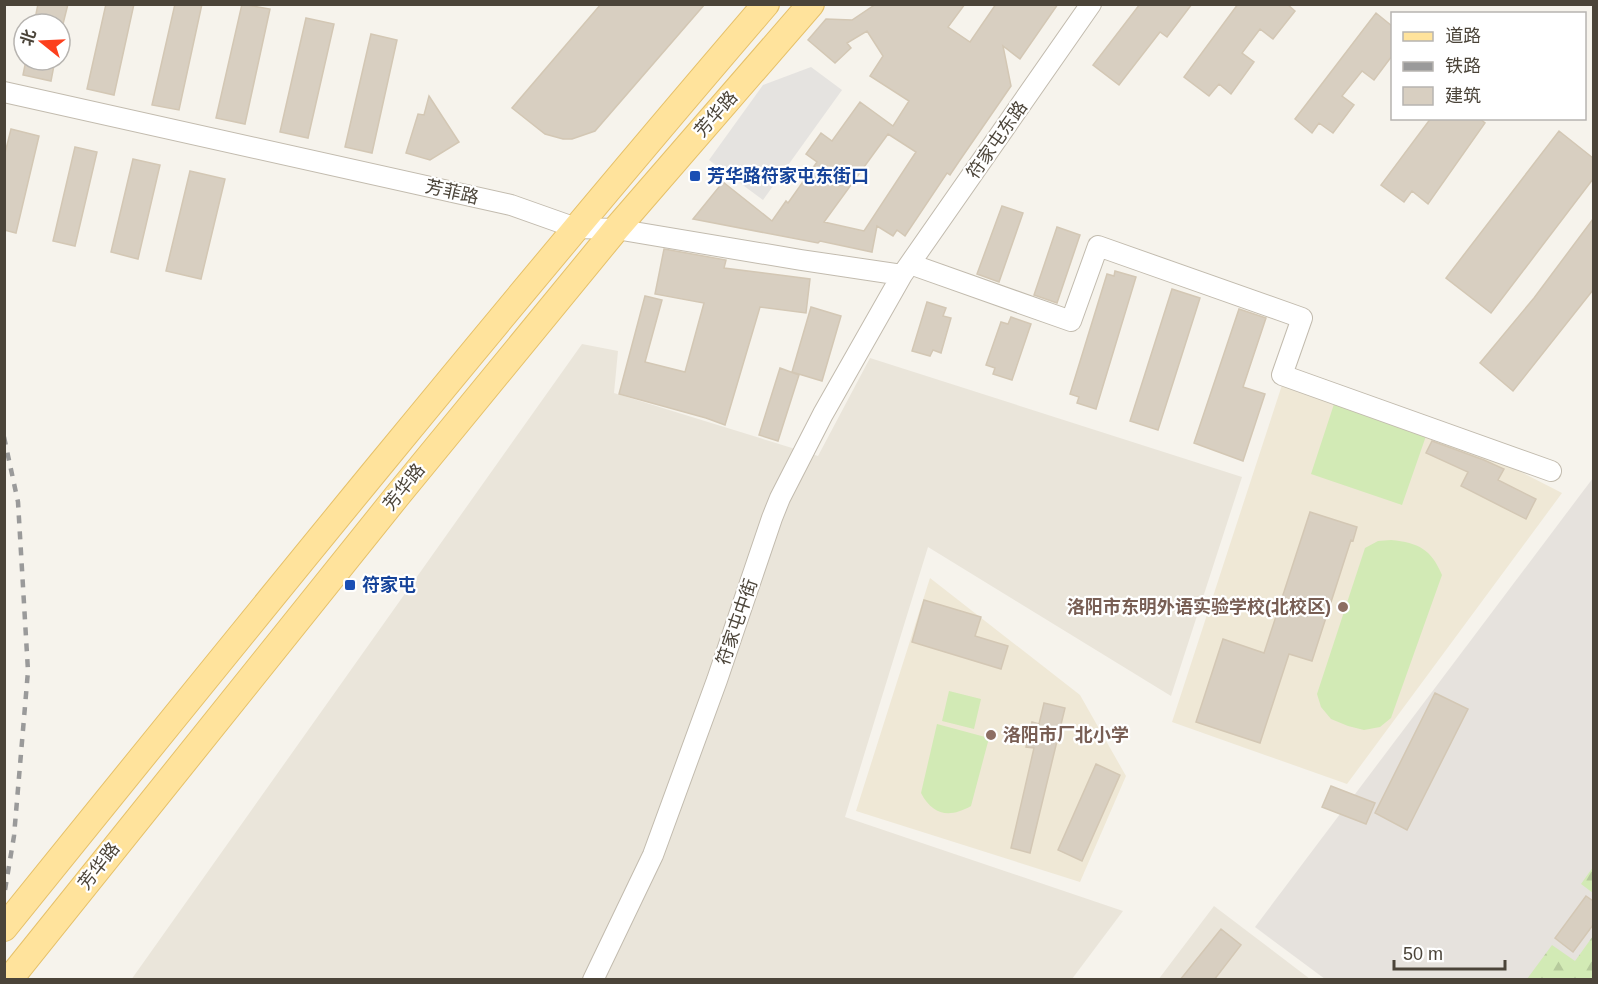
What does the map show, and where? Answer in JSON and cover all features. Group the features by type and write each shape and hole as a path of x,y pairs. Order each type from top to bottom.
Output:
{"main road":[{"name":"芳华路","path":"4,928 368,479 766,4"},
{"name":"芳华路","path":"9,980 389,505 616,229 811,4"}],"street":[{"name":"符家屯东路","path":"906,269 1091,4"},
{"name":"芳菲路","path":"4,92 511,205 576,228 616,229 801,260 906,269 1071,321 1098,246 1302,318 1282,375 1551,471"},
{"name":"符家屯中街","path":"593,980 653,855 780,498 823,414 906,269"}],"shaded area":[{"path":"811,67 842,90 763,200 709,160 763,85"},
{"path":"582,344 618,351 614,393 818,456 870,358 1242,477 1171,696 928,547 845,817 1123,911 1072,979 131,980"},
{"name":"洛阳市东明外语实验学校(北校区)","path":"1282,385 1500,461 1562,493 1347,784 1172,722"},
{"path":"1593,478 1593,979 1325,979 1255,927"},
{"name":"洛阳市厂北小学","path":"930,578 1080,695 1126,776 1080,882 856,811"},
{"path":"1214,906 1310,979 1158,980"}],"green space":[{"path":"1334,404 1426,436 1402,505 1311,474"},
{"path":"1391,540 1409,543 1423,549 1433,559 1442,575 1391,718 1380,727 1364,730 1331,719 1321,707 1317,694 1365,548 1378,541"},
{"path":"949,691 981,699 974,729 942,721"},
{"path":"937,724 989,738 971,806 956,812 943,813 937,810 926,801 921,793"},
{"path":"1593,867 1593,893 1581,884"},
{"path":"1593,936 1593,979 1527,979 1552,945 1575,961"}],"building":[{"path":"38,4 68,4 66,12 36,12"},
{"path":"106,4 134,4 114,95 87,89"},
{"path":"175,4 202,4 179,110 152,105"},
{"path":"242,4 270,9 245,124 216,118"},
{"path":"601,4 705,4 595,131 572,139 545,134 512,108"},
{"path":"876,4 965,4 948,27 970,42 996,4 1058,4 1020,59 1003,46 1011,86 950,175 947,173 905,236 897,230 893,236 877,226 872,252 693,219 723,182 772,221 786,201 788,203 817,162 806,154 821,133 832,141 860,102 893,126 909,101 870,76 883,56 867,31 847,43 851,48 835,63 808,40 826,19 852,20","holes":["888,134 916,152 864,231 824,222"]},
{"path":"1140,4 1192,4 1167,37 1160,32 1119,85 1093,65"},
{"path":"1238,4 1287,4 1295,11 1273,39 1260,29 1242,53 1254,62 1231,94 1219,84 1209,96 1184,77"},
{"path":"1376,13 1391,25 1391,57 1374,80 1362,71 1342,96 1354,105 1333,133 1319,123 1312,133 1295,119"},
{"path":"306,18 334,24 308,138 280,132"},
{"path":"371,34 397,40 372,153 345,147"},
{"path":"24,72 53,72 51,81 23,75"},
{"path":"429,96 459,142 430,160 406,153 418,114 424,115"},
{"path":"1430,120 1481,120 1485,123 1428,204 1412,191 1404,202 1381,185"},
{"path":"11,129 39,136 16,233 4,230 4,157"},
{"path":"1559,131 1593,158 1593,179 1491,313 1446,278"},
{"path":"75,147 97,152 75,246 53,241"},
{"path":"133,159 160,165 138,259 111,252"},
{"path":"190,171 225,179 201,279 166,271"},
{"path":"1002,206 1023,213 999,282 977,274"},
{"path":"1593,219 1593,290 1513,391 1480,363 1534,298"},
{"path":"1057,227 1080,235 1057,303 1034,295"},
{"path":"664,249 726,260 724,268 810,279 806,313 760,307 725,425 619,394 645,296 662,300 645,362 685,372 704,303 655,294"},
{"path":"1115,271 1136,277 1096,409 1077,403 1079,397 1070,394 1107,274 1114,276"},
{"path":"1172,289 1200,298 1158,430 1130,421"},
{"path":"927,302 946,308 943,316 951,318 941,353 933,350 930,356 912,351"},
{"path":"811,307 841,316 822,381 792,372"},
{"path":"1239,309 1266,318 1243,387 1265,394 1243,461 1194,443"},
{"path":"1011,317 1031,324 1012,380 993,374 995,368 986,365 1001,322 1008,324"},
{"path":"780,368 799,375 778,441 759,435"},
{"path":"1432,441 1504,469 1498,480 1536,499 1526,519 1461,486 1468,472 1426,453"},
{"path":"1310,512 1357,527 1312,661 1289,654 1260,743 1196,722 1223,639 1264,653"},
{"path":"924,600 981,617 975,636 1008,646 1001,669 912,642"},
{"path":"1435,693 1468,709 1407,830 1375,813"},
{"path":"1044,703 1065,708 1030,853 1011,848 1034,748 1026,747 1032,722 1039,724"},
{"path":"1096,764 1120,775 1082,861 1058,850"},
{"path":"1331,786 1375,803 1366,824 1322,807"},
{"path":"1586,896 1593,901 1593,925 1573,952 1555,938"},
{"path":"1221,929 1241,945 1214,980 1180,980"}],"railway":[{"path":"4,437 18,502 28,671 14,836 4,896"}],"place":[{"name":"芳华路符家屯东街口","path":"695,176"},
{"name":"符家屯","path":"350,585"},
{"name":"洛阳市东明外语实验学校(北校区)","path":"1343,607"},
{"name":"洛阳市厂北小学","path":"991,735"}]}
